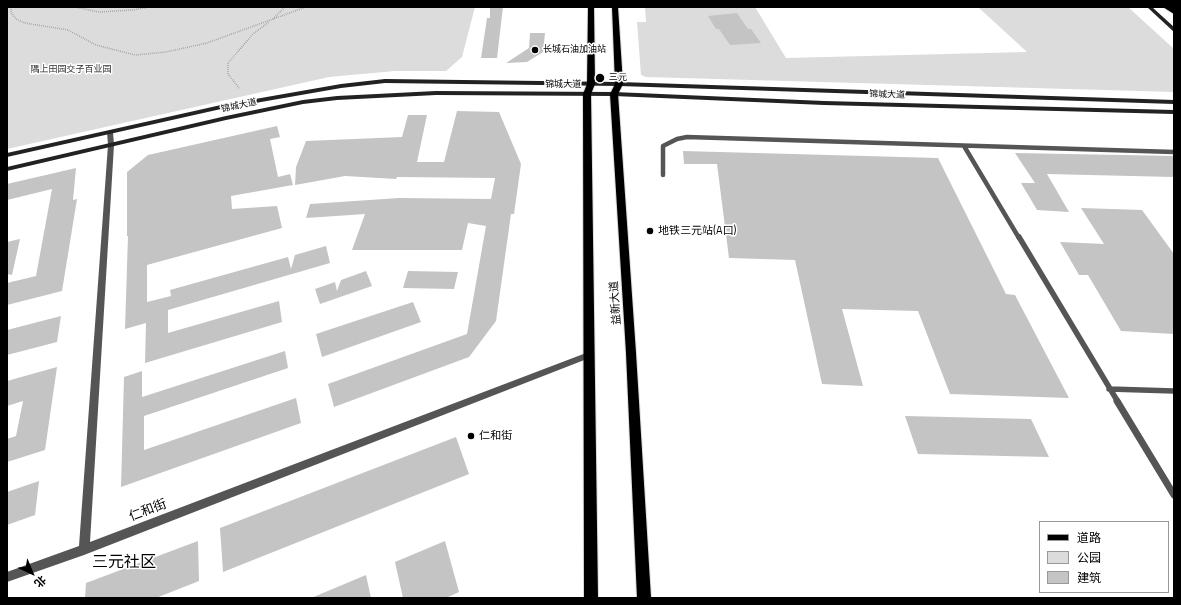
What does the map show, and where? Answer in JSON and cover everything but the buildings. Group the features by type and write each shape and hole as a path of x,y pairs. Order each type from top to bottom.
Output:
{"highway":[{"path":"1168,7 1174,12"}],"main road":[{"path":"591,7 589,89 591,598"},
{"name":"益新大道","path":"614,7 616,89 644,598"},
{"path":"1149,7 1174,30"},
{"name":"锦城大道","path":"7,155 221,107 341,86 378,82 589,89"},
{"path":"589,89 1174,102"},
{"name":"锦城大道","path":"7,169 226,118 304,102 336,98 436,93 616,89 824,103 1174,112"}],"street":[{"path":"84,550 111,145 110,132"},
{"name":"仁和街","path":"7,577 84,550 589,355"}],"lane":[{"path":"663,175 663,146 677,139 686,137 1174,152"},
{"path":"964,146 1174,496"},
{"path":"1109,389 1174,391"}],"path":[{"path":"11,7 11,12 16,19 25,23 68,30 96,46 135,55 189,48 306,7"},
{"path":"75,7 99,12 133,10 149,7"},
{"path":"239,88 228,74 228,63 253,34 285,7"}],"green space":[{"name":"隅上田园交子百业园","path":"7,7 475,7 462,57 446,71 395,71 329,77 7,149"},
{"path":"645,7 755,7 786,58 1027,52 978,7 1128,7 1174,49 1174,92 646,77 641,75 637,22 646,22"}],"place":[{"name":"长城石油加油站","path":"535,50"},
{"name":"三元","path":"600,78"},
{"name":"地铁三元站(A口)","path":"650,231"},
{"name":"仁和街","path":"471,436"}],"district":[{"name":"三元社区","path":"124,563"}]}
